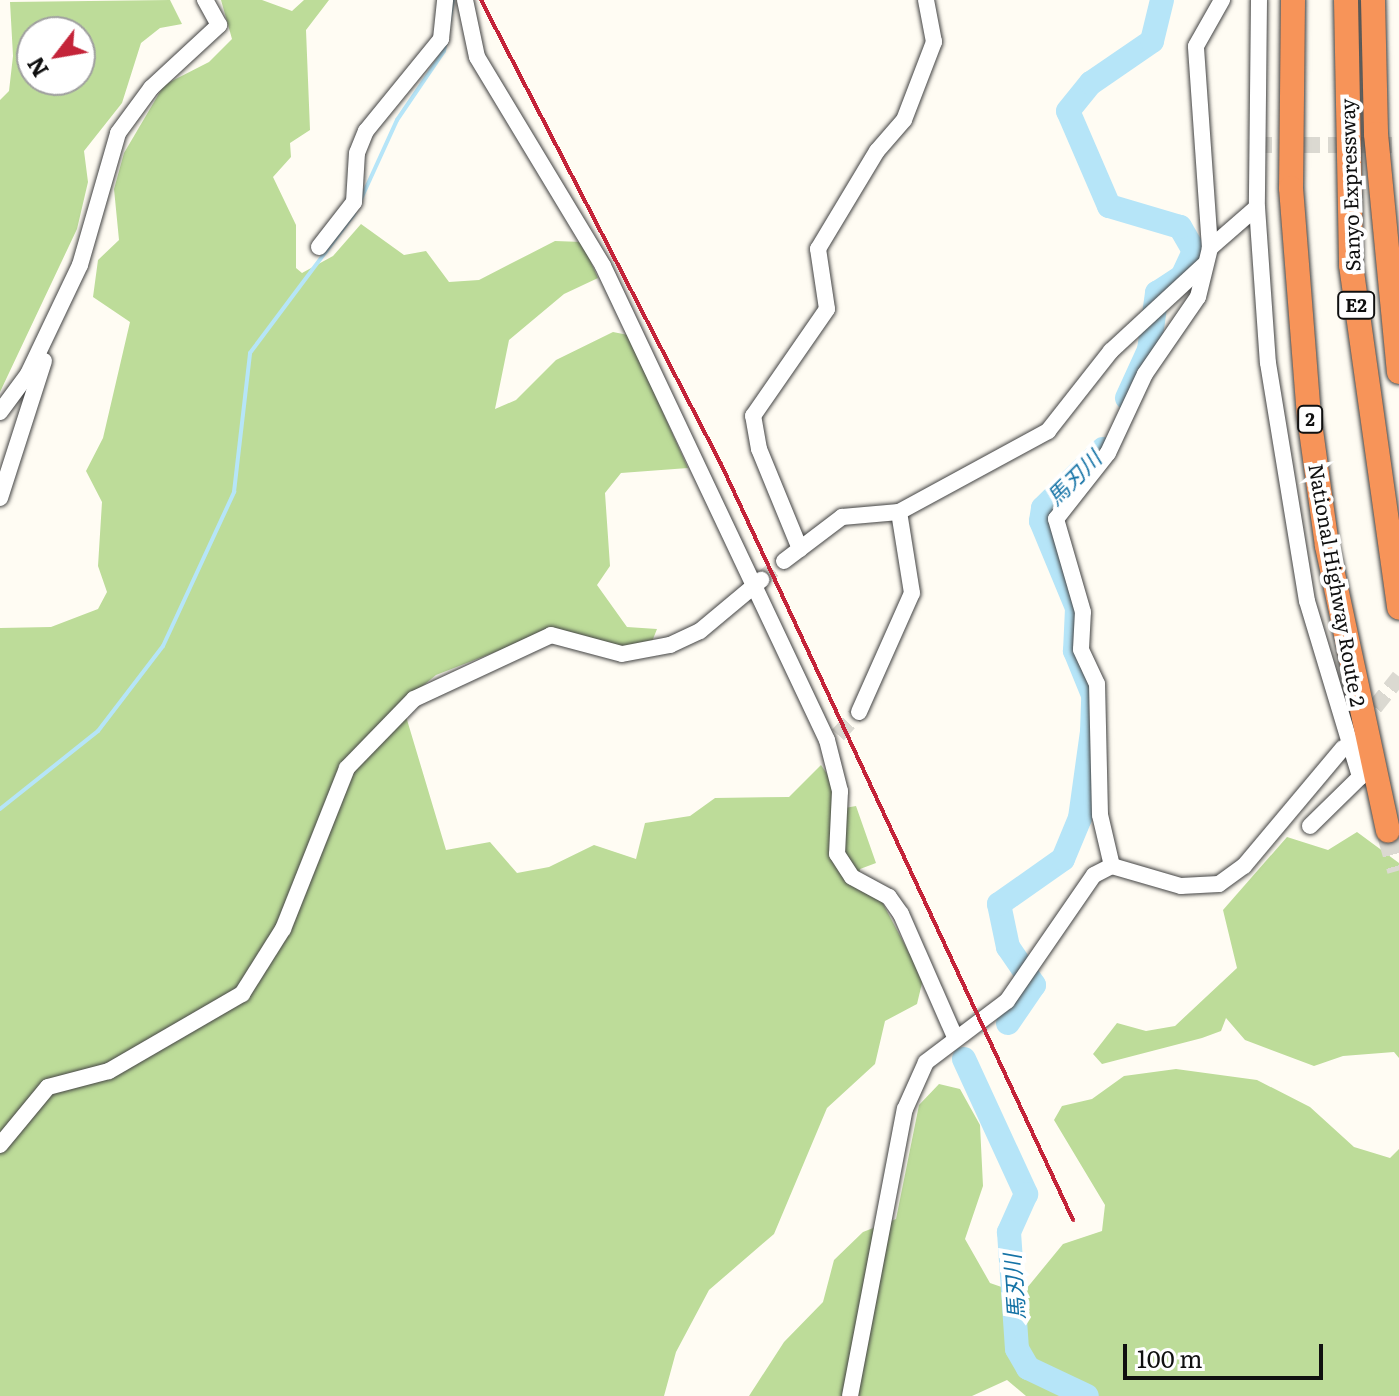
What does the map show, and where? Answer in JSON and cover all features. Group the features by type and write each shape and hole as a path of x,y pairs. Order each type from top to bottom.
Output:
{"highway":[{"name":"National Highway Route 2","path":"1293,0 1291,188 1309,416 1327,546 1388,831"},
{"name":"Sanyo Expressway","path":"1346,0 1351,265 1399,608"},
{"name":"Sanyo Expressway","path":"1373,0 1376,134 1399,372"}],"street":[{"path":"0,412 28,374 80,265 118,133 151,88 219,25 205,0"},
{"path":"319,247 354,202 357,153 366,131 441,39 445,0"},
{"path":"465,0 477,57 603,266 833,738 840,791 837,854 852,877 875,887 901,914 955,1037"},
{"path":"800,549 759,449 753,416 827,309 818,249 877,151 904,120 934,42 926,0"},
{"path":"1112,866 1100,815 1097,684 1081,649 1083,612 1056,519 1108,453 1145,374 1198,297 1207,257 1196,46 1222,0"},
{"path":"1259,0 1257,207 1287,500 1307,601 1360,777 1310,826"},
{"path":"784,561 842,517 899,512 1048,431 1111,351 1257,207"},
{"path":"0,498 57,309"},
{"path":"859,712 912,593 899,512"},
{"path":"0,1145 48,1087 109,1071 242,994 283,929 347,768 414,699 551,635 622,654 670,645 758,583"},
{"path":"850,1396 905,1109 926,1062 955,1037 1007,1001 1079,887 1112,866 1181,886 1219,884 1244,866 1343,748"}],"green space":[{"path":"170,0 182,24 160,28 141,43 122,103 84,151 88,182 77,229 0,392 0,100 9,91 13,56 10,2"},
{"path":"221,0 262,0 292,11 304,0 329,0 306,30 310,130 290,143 291,157 273,177 296,225 296,268 302,273 333,256 361,224 404,255 426,251 449,282 479,280 555,241 582,242 598,278 564,294 509,340 495,409 516,400 556,360 613,332 628,335 688,468 621,473 605,493 610,566 597,585 627,627 657,629 651,644 612,649 554,629 436,675 402,703 446,850 490,842 517,873 549,867 594,845 636,859 645,823 690,816 715,798 789,797 821,765 833,783 834,810 856,806 876,863 860,869 857,889 880,898 923,979 917,1004 885,1021 875,1064 827,1108 774,1234 709,1290 676,1352 664,1396 0,1396 0,628 51,627 98,609 107,592 98,566 102,502 86,471 103,438 130,322 93,297 98,260 119,240 114,189 124,153 164,85 209,62 232,39"},
{"path":"1357,832 1399,863 1399,1058 1394,1052 1343,1056 1314,1066 1245,1040 1226,1018 1221,1031 1202,1038 1102,1064 1093,1054 1117,1023 1146,1031 1175,1026 1237,968 1223,910 1287,837 1328,850"},
{"path":"1176,1069 1257,1080 1310,1107 1354,1147 1390,1158 1399,1149 1399,1396 1026,1396 1007,1380 972,1396 749,1396 784,1342 823,1302 834,1260 863,1232 896,1219 919,1105 939,1084 960,1089 980,1125 983,1186 965,1239 990,1283 1022,1294 1063,1244 1102,1231 1105,1205 1054,1120 1062,1106 1092,1099 1124,1076"}],"waterway":[{"path":"361,199 397,120 444,51 453,0"},
{"name":"馬刃川","path":"1127,398 1149,350 1157,293 1182,277 1194,251 1180,227 1109,206 1068,111 1091,83 1152,41 1162,0"},
{"path":"0,809 98,731 163,646 234,492 250,353 354,214"},
{"name":"馬刃川","path":"1008,1023 1034,985 1008,947 999,904 1063,859 1080,818 1092,732 1093,695 1075,651 1077,608 1041,521 1043,508 1103,449"},
{"name":"馬刃川","path":"964,1059 1026,1194 1009,1232 1017,1349 1028,1368 1087,1396"}],"tunnel":[{"path":"1256,145 1399,145"},
{"path":"761,580 784,561"},
{"path":"1360,726 1399,677"},
{"path":"838,735 859,712"},
{"path":"1388,831 1399,870"}],"railway":[{"path":"481,0 721,464 1073,1220"}]}
